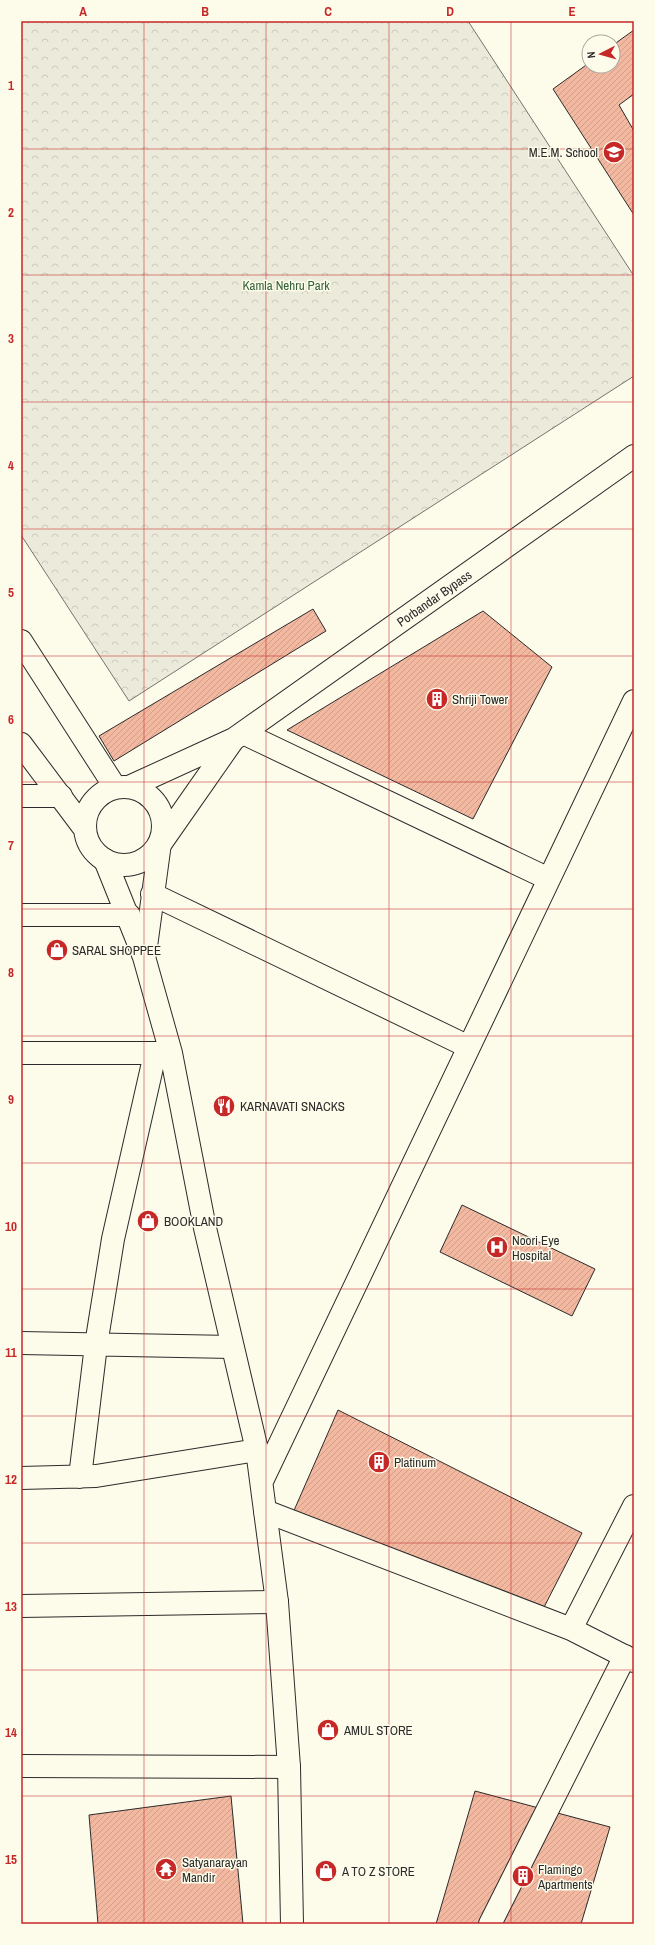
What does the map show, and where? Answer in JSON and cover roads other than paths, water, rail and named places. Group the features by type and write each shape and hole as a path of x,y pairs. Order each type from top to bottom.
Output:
{"street":[{"name":"Porbandar Bypass","path":"239,736 634,456"},
{"path":"21,641 122,787 141,790 151,797 159,807 163,819 163,832 152,894 144,957"},
{"path":"262,1481 633,703"},
{"path":"239,736 152,854 142,862 130,866 117,865 98,857 87,841 84,828 86,814 93,802 103,792 122,787 239,736 549,879"},
{"path":"21,744 84,828"},
{"path":"21,796 61,796"},
{"path":"105,860 129,915 144,957 163,1054 257,1450 276,1602 289,1767 292,1924"},
{"path":"152,894 469,1047"},
{"path":"21,915 129,915"},
{"path":"21,1053 163,1054"},
{"path":"80,1477 96,1345 113,1239 163,1054"},
{"path":"21,1343 232,1347"},
{"path":"21,1478 96,1476 257,1450"},
{"path":"570,1629 634,1506"},
{"path":"265,1510 570,1629 629,1658 490,1924"},
{"path":"21,1606 276,1602"},
{"path":"21,1766 289,1767"}],"place":[{"name":"M.E.M. School","path":"614,152"},
{"name":"Shriji Tower","path":"437,699"},
{"name":"SARAL SHOPPEE","path":"57,950"},
{"name":"KARNAVATI SNACKS","path":"224,1106"},
{"name":"BOOKLAND","path":"148,1221"},
{"name":"Noori Eye Hospital","path":"497,1247"},
{"name":"Platinum","path":"379,1462"},
{"name":"AMUL STORE","path":"328,1730"},
{"name":"Satyanarayan Mandir","path":"166,1869"},
{"name":"A TO Z STORE","path":"326,1871"},
{"name":"Flamingo Apartments","path":"523,1876"}],"park label":[{"name":"Kamla Nehru Park","path":"286,285"}]}
